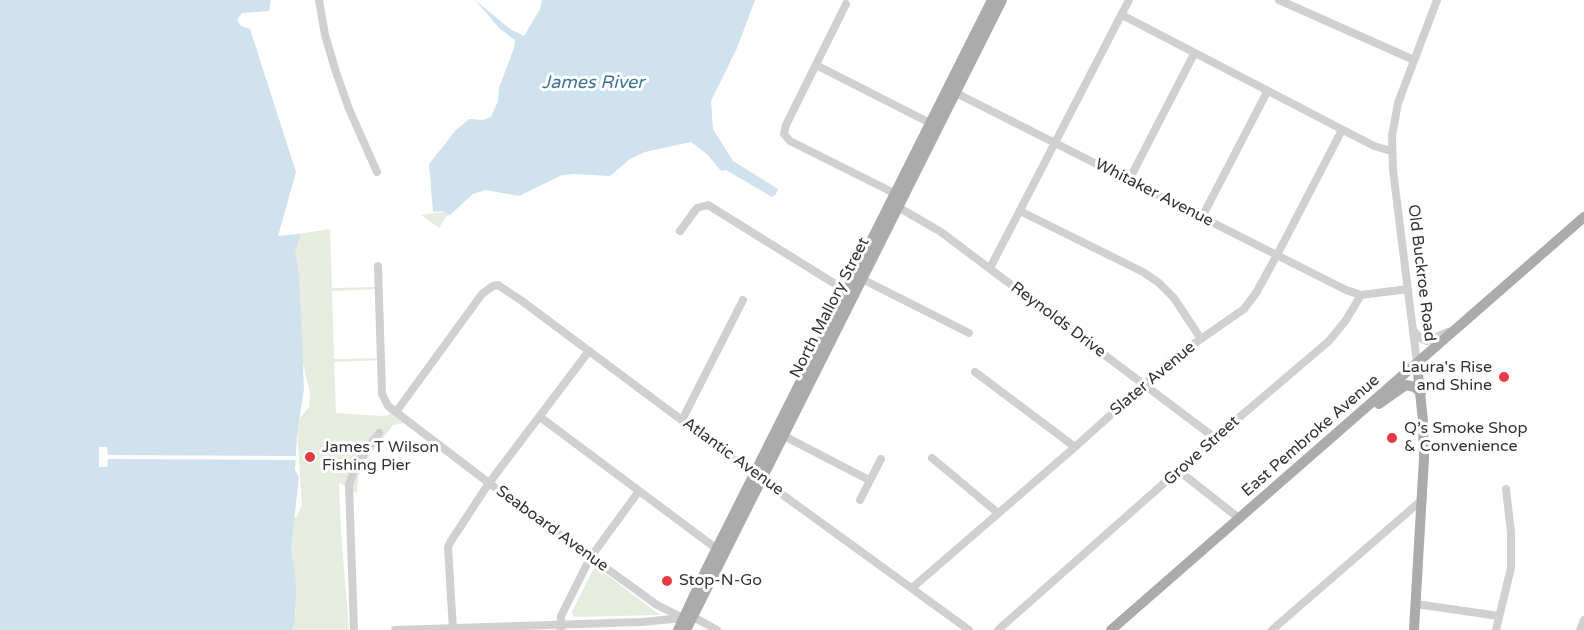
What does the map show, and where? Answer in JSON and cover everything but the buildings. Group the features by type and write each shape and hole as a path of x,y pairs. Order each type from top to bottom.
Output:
{"main road":[{"name":"North Mallory Street","path":"686,630 688,618 717,549 758,476 784,436 850,293 861,279 951,91 992,0"},
{"name":"North Mallory Street","path":"678,630 688,618 899,199 930,123 951,91 1002,0"},
{"name":"East Pembroke Avenue","path":"1111,630 1584,217"},
{"name":"Old Buckroe Road","path":"1414,630 1424,458 1417,363"},
{"path":"1370,406 1382,404 1406,386 1415,387 1421,393"}],"street":[{"path":"319,0 325,35 336,72 349,109 377,172"},
{"path":"990,268 1130,0"},
{"path":"1279,0 1414,60"},
{"name":"Old Buckroe Road","path":"1417,363 1391,151 1395,113 1437,0"},
{"path":"846,4 816,65 930,123"},
{"path":"1122,15 1342,130 1378,148 1391,151"},
{"path":"1129,180 1194,54"},
{"name":"Reynolds Drive","path":"816,65 786,125 784,130 786,138 899,199 1215,438"},
{"name":"Whitaker Avenue","path":"951,91 1346,290 1361,295"},
{"path":"1202,217 1267,92"},
{"name":"Slater Avenue","path":"912,588 1175,357 1244,309 1256,293 1277,255 1342,130"},
{"path":"680,231 697,208 708,205 850,293"},
{"path":"1020,211 1143,272 1159,283 1174,298 1201,339"},
{"path":"378,266 382,394 386,404 396,412"},
{"path":"861,279 969,333"},
{"name":"Atlantic Avenue","path":"396,412 482,294 496,285 503,287 969,630"},
{"path":"1361,295 1408,289"},
{"name":"Grove Street","path":"998,630 1215,438 1329,341 1346,320 1361,295"},
{"path":"682,420 743,300"},
{"path":"1413,330 1420,338 1427,341 1456,329"},
{"path":"453,629 448,547 489,483 590,351"},
{"path":"975,372 1075,447"},
{"name":"Seaboard Avenue","path":"396,412 590,558 657,604 717,630"},
{"path":"540,417 717,549"},
{"path":"354,630 350,485 356,465 379,433"},
{"path":"784,436 869,480"},
{"path":"932,458 998,513"},
{"path":"860,500 880,459"},
{"path":"1179,471 1240,519"},
{"path":"1496,630 1512,568 1506,489"},
{"path":"561,627 561,616 590,558 639,491"},
{"path":"1272,630 1423,499"},
{"path":"1416,604 1500,616"},
{"path":"395,630 561,627 688,618"},
{"path":"1580,630 1584,620"}],"shaded area":[{"path":"455,210 446,217 439,228 421,215"},
{"path":"330,229 332,288 379,287 379,289 332,291 334,359 382,358 382,360 334,362 336,413 382,416 390,413 404,423 393,425 367,459 358,477 357,493 339,483 349,630 287,630 296,614 287,519 297,517 302,504 297,431 300,418 309,407 310,393 297,339 278,237"},
{"path":"595,566 660,615 573,616 572,612"}],"water":[{"path":"0,0 271,0 269,11 242,13 237,20 241,26 250,29 296,172 278,236 301,234 295,251 299,274 304,389 297,434 295,470 299,477 291,547 296,584 295,619 292,630 0,630"},
{"name":"James River","path":"475,0 510,29 524,36 540,9 542,0 755,0 737,48 711,101 713,129 733,161 778,189 776,194 772,197 726,170 721,171 708,155 691,142 645,152 630,159 610,176 562,175 519,196 486,190 473,194 450,215 443,211 433,212 429,164 456,130 469,119 483,120 491,117 514,48 515,40 500,29"}],"pier":[{"path":"99,447 107,447 108,455 299,456 299,460 108,459 107,467 99,467"}],"place":[{"name":"Laura's Rise and Shine","path":"1504,377"},
{"name":"Q’s Smoke Shop & Convenience","path":"1392,438"},
{"name":"James T Wilson Fishing Pier","path":"310,457"},
{"name":"Stop-N-Go","path":"667,581"}]}
